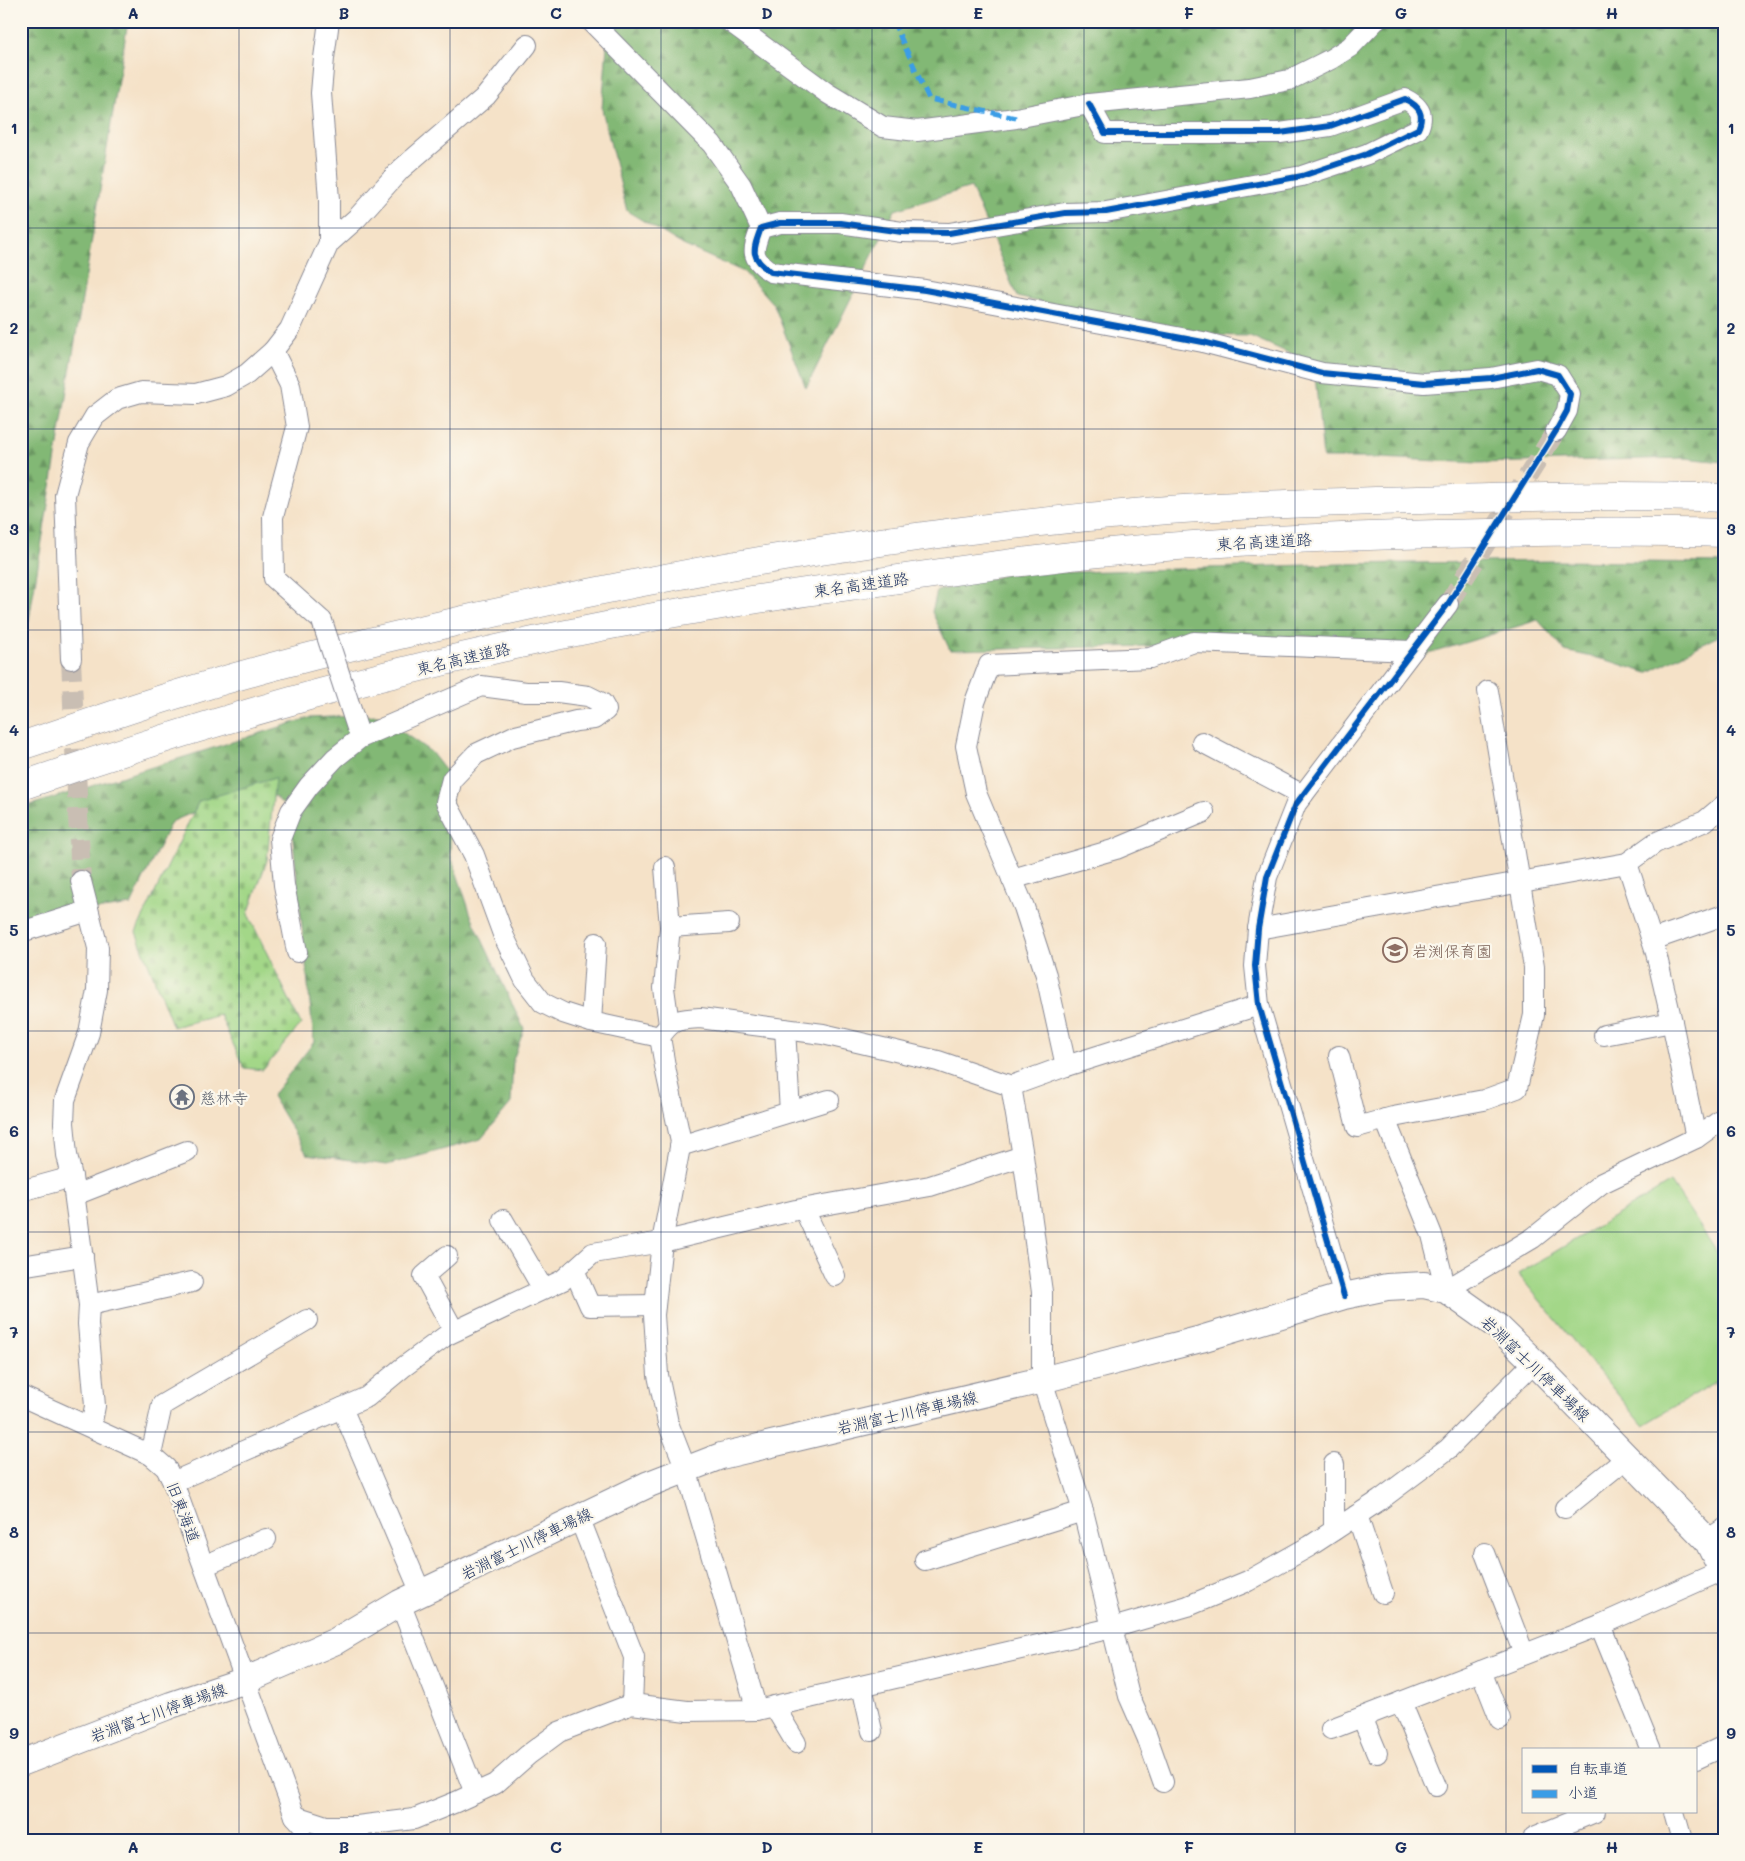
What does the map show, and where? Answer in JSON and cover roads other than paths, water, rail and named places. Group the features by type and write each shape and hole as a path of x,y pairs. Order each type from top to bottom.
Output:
{"highway":[{"path":"21,746 195,689 328,653 447,624 587,593 699,572 890,541 1024,524 1170,510 1537,497 1724,498"},
{"name":"東名高速道路","path":"21,786 94,761 272,706 538,640 726,604 1049,558 1174,546 1350,536 1427,534 1534,532 1724,533"}],"main road":[{"name":"岩淵富士川停車場線","path":"21,1763 171,1705 246,1680 336,1641 411,1598 686,1468 721,1456 1042,1380 1201,1339 1344,1296 1388,1287 1424,1286 1446,1290 1498,1326 1627,1458 1715,1535 1722,1573"}],"street":[{"path":"329,21 321,93 329,200 329,243"},
{"path":"591,21 712,144 741,185 760,228 753,250 758,264 771,272 934,291 1202,342 1322,373 1424,383 1491,378 1537,369 1558,375 1570,394 1566,411 1556,431"},
{"path":"729,21 827,93 883,127 917,131 1016,118 1089,104 1250,88 1289,80 1331,59 1350,47 1375,21"},
{"path":"71,659 65,494 79,443 95,416 117,399 141,392 196,394 226,386 247,374 273,351 290,329 329,243 357,218 400,170 486,96 527,45"},
{"path":"760,228 780,223 840,223 902,232 949,234 1065,213 1106,212 1302,176 1367,154 1418,129 1422,120 1420,111 1413,103 1405,99 1330,126 1280,132 1105,133 1089,104"},
{"path":"273,351 290,385 297,427 273,516 274,578 322,621 358,733"},
{"path":"1344,1296 1259,1005 1255,966 1258,930 1267,877 1296,804 1448,604"},
{"path":"1066,1066 1046,975 1024,907 976,793 966,746 976,702 988,665 1150,658 1194,642 1412,650"},
{"path":"297,952 284,885 280,839 290,811 358,733 481,686 526,692 558,692 588,696 602,703 606,710 594,719 576,721 512,737 476,754 452,779 446,802 474,855 504,937 525,980 543,1003 563,1014 591,1022 665,1031 682,1020 700,1018 823,1034 938,1061 1011,1086 1066,1066 1259,1005"},
{"path":"1339,1056 1357,1127 1385,1119 1484,1100 1517,1088 1534,1015 1534,967 1488,691"},
{"path":"1202,742 1303,795"},
{"path":"1258,930 1627,863 1655,843 1705,821 1724,805"},
{"path":"1012,879 1116,848 1204,812"},
{"path":"1627,863 1652,940 1672,1022 1696,1138"},
{"path":"665,867 670,927 664,988 666,1072 681,1142 662,1242 654,1315 658,1376 668,1424 686,1468 766,1708 796,1743"},
{"path":"81,881 98,948 97,990 89,1033 65,1100 64,1123 67,1156 90,1305 88,1324 95,1406 91,1428"},
{"path":"21,932 88,911"},
{"path":"1652,940 1724,915"},
{"path":"670,927 729,923"},
{"path":"591,1022 596,943"},
{"path":"1604,1035 1672,1022"},
{"path":"785,1029 790,1112"},
{"path":"1011,1086 1042,1292 1042,1380 1083,1510 1129,1696 1163,1782"},
{"path":"680,1146 829,1100"},
{"path":"1385,1119 1432,1235 1446,1290 1533,1238 1602,1183 1696,1138 1724,1118"},
{"path":"21,1191 73,1186 187,1151"},
{"path":"173,1482 367,1397 447,1334 563,1280 594,1253 662,1242 804,1209 930,1186 1023,1156"},
{"path":"804,1209 835,1276"},
{"path":"503,1220 544,1289"},
{"path":"21,1266 83,1256"},
{"path":"448,1256 424,1276 454,1331"},
{"path":"574,1270 590,1306 655,1305"},
{"path":"90,1305 192,1282"},
{"path":"151,1454 162,1405 307,1320"},
{"path":"295,1816 326,1826 357,1826 414,1818 495,1784 528,1755 560,1732 632,1704 687,1711 766,1708 1112,1628 1188,1606 1248,1581 1310,1546 1357,1515 1448,1449 1534,1362"},
{"name":"旧東海道","path":"21,1396 151,1454 166,1468 173,1482 295,1816"},
{"path":"342,1408 411,1598 475,1793"},
{"path":"1565,1508 1627,1458"},
{"path":"1334,1464 1334,1530"},
{"path":"925,1560 1083,1510"},
{"path":"1357,1515 1383,1593"},
{"path":"579,1517 634,1657 632,1704"},
{"path":"204,1566 266,1539"},
{"path":"1485,1553 1524,1654"},
{"path":"1331,1729 1600,1625 1722,1573"},
{"path":"1600,1625 1650,1748"},
{"path":"1481,1671 1500,1720"},
{"path":"862,1686 872,1731"},
{"path":"1401,1702 1436,1786"},
{"path":"1362,1717 1377,1753"},
{"path":"1698,1758 1724,1746"},
{"path":"1534,1836 1590,1814"},
{"path":"1675,1814 1682,1840"},
{"path":"295,1816 315,1837 333,1840"}],"tunnel":[{"path":"1448,604 1556,431"},
{"path":"71,659 81,881"}],"place":[{"name":"岩渕保育園","path":"1395,950"},
{"name":"慈林寺","path":"182,1097"}]}
